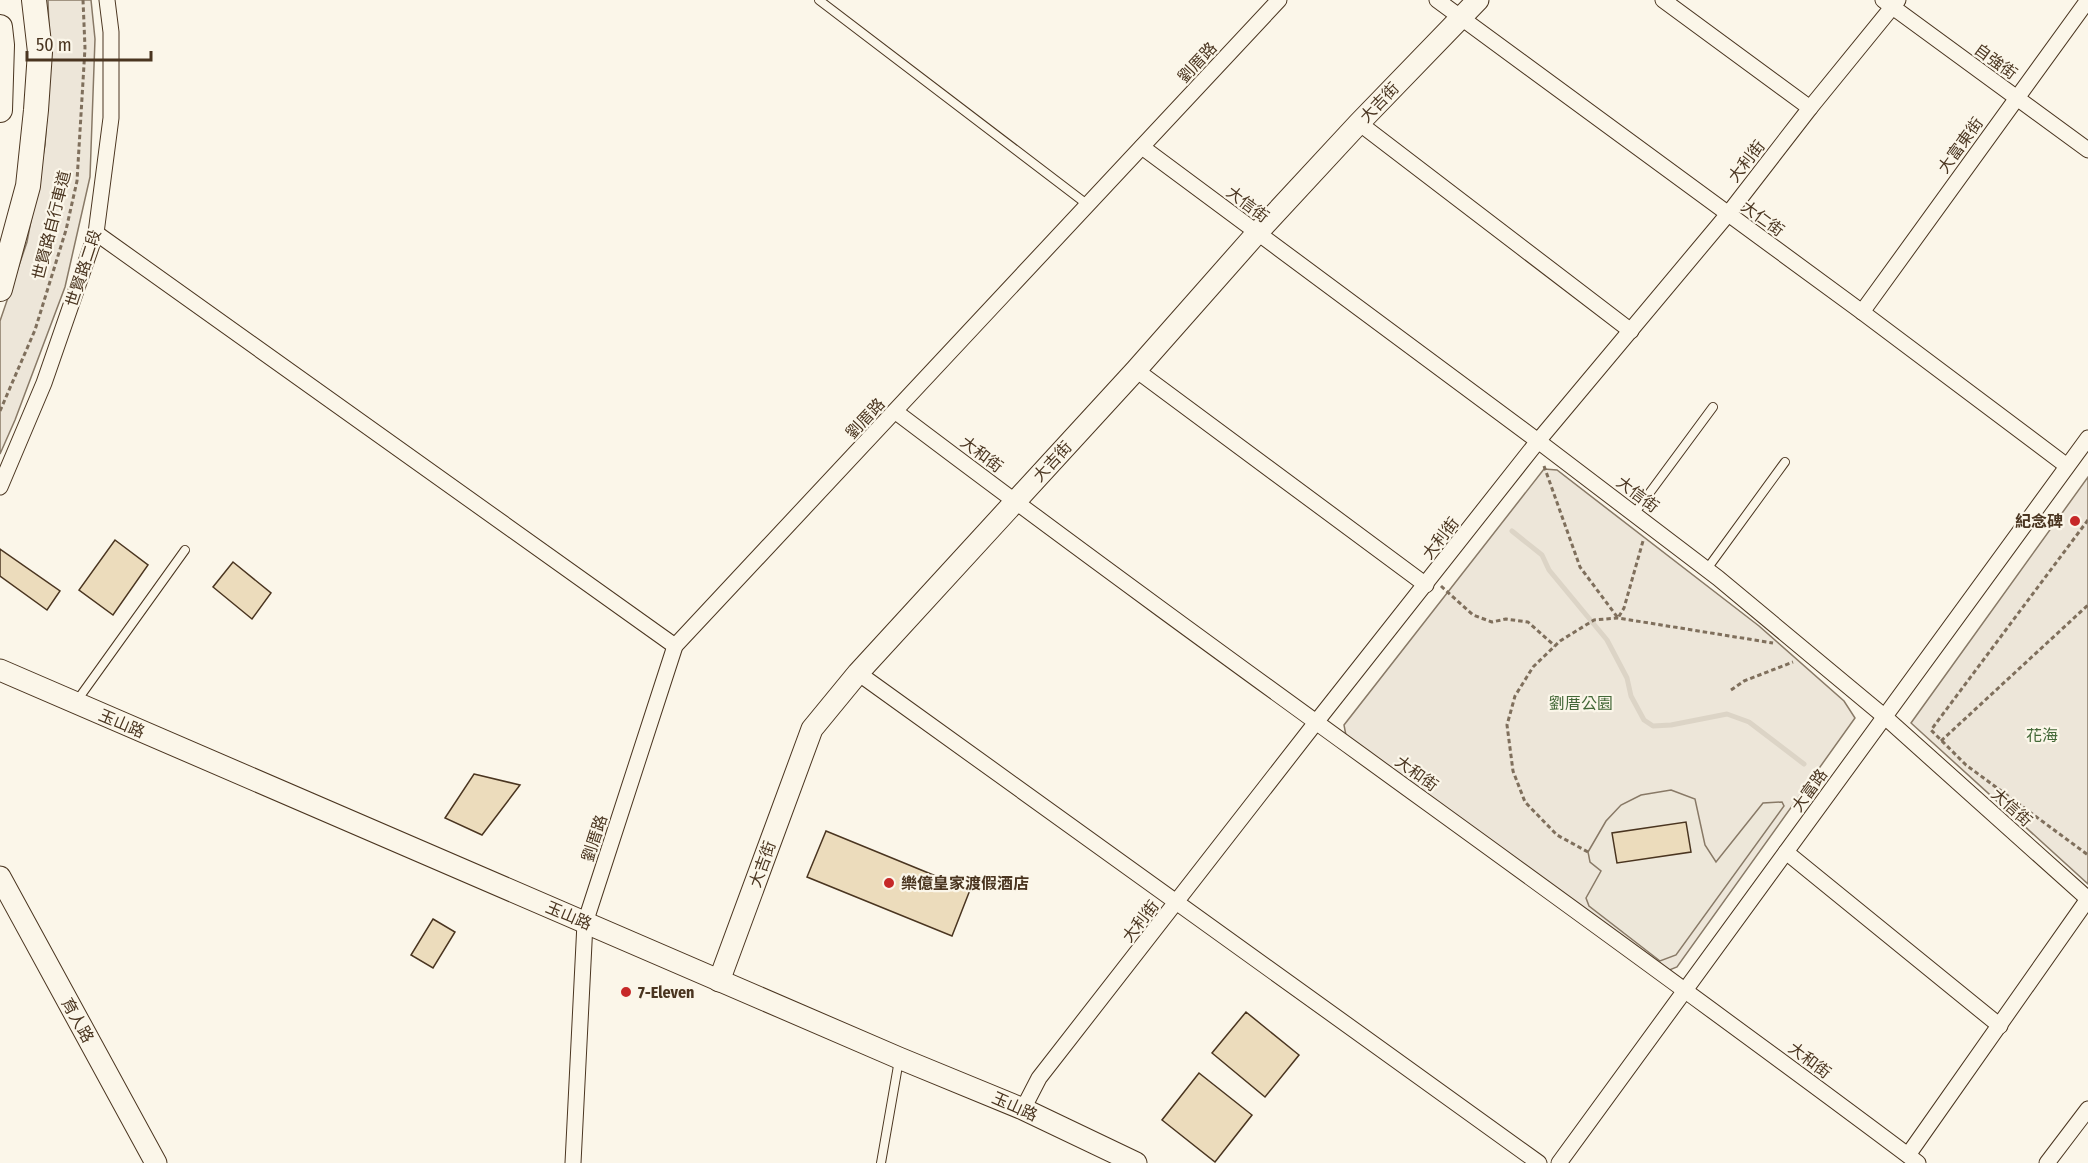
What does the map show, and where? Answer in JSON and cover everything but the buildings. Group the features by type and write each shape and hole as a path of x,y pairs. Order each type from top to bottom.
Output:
{"main road":[{"path":"0,289 28,186 39,52 34,0"},
{"path":"0,27 0,110"}],"street":[{"name":"世賢路二段","path":"0,487 44,383 96,233 111,118 111,32 107,0"},
{"name":"劉厝路","path":"573,1163 585,922 675,646 1279,0"},
{"name":"大仁街","path":"1437,0 1862,312 2067,466"},
{"name":"大吉街","path":"719,981 812,729 858,674 1136,370 1257,233 1478,0"},
{"path":"1663,0 1810,108"},
{"name":"大富東街","path":"1862,312 2088,0"},
{"name":"大利街","path":"1023,1109 1040,1078 1317,722 1538,441 1728,214 1892,2"},
{"name":"自強街","path":"1892,2 2016,98 2088,150"},
{"path":"1359,123 1631,331"},
{"name":"大信街","path":"1142,147 1707,569 1884,717 2088,899"},
{"path":"96,233 675,646"},
{"path":"1136,370 1429,582"},
{"name":"大和街","path":"896,412 1014,501 1686,990 1913,1159"},
{"name":"大富路","path":"1559,1163 2088,438"},
{"name":"玉山路","path":"0,670 719,981 1023,1109 1136,1163"},
{"path":"858,674 1539,1163"},
{"path":"1786,852 2000,1026"},
{"name":"育人路","path":"0,877 156,1163"},
{"path":"1913,1159 2000,1026 2088,899"},
{"path":"2047,1163 2088,1109"}],"lane":[{"path":"819,0 1088,205"},
{"path":"1634,514 1713,407"},
{"path":"1707,569 1785,462"},
{"path":"75,703 185,550"},
{"path":"882,1163 899,1058"}],"path":[{"name":"世賢路自行車道","path":"0,411 35,330 66,230 77,181 85,48 83,0"},
{"path":"1544,466 1580,567 1618,618"},
{"path":"2088,520 1930,730 1966,765 2088,855"},
{"path":"1618,618 1624,608 1643,541"},
{"path":"1429,582 1473,615 1492,622 1506,619 1528,622 1555,646"},
{"path":"1941,741 2088,604"},
{"path":"1588,852 1557,835 1525,802 1513,771 1507,725 1515,696 1533,667 1555,646 1594,620 1618,618 1776,644"},
{"path":"1731,690 1744,681 1795,661 1788,655"}],"green space":[{"path":"48,0 91,0 95,39 90,177 65,287 0,454 0,321 27,242 45,145 50,63"},
{"name":"劉厝公園","path":"1544,469 1557,470 1759,626 1844,701 1855,718 1677,967 1662,973 1347,741 1344,725"},
{"name":"花海","path":"2088,477 2088,884 1911,723"}],"shaded area":[{"path":"1671,790 1695,799 1705,845 1716,862 1763,803 1782,802 1784,806 1676,955 1660,961 1589,906 1586,898 1601,871 1590,862 1588,852 1606,821 1621,805 1641,795"}],"waterway":[{"path":"1512,531 1542,555 1549,570 1607,640 1627,678 1631,696 1644,720 1653,726 1671,725 1727,714 1749,722 1804,764"}],"place":[{"name":"紀念碑","path":"2075,521"},
{"name":"樂億皇家渡假酒店","path":"889,883"},
{"name":"7-Eleven","path":"626,992"}]}
